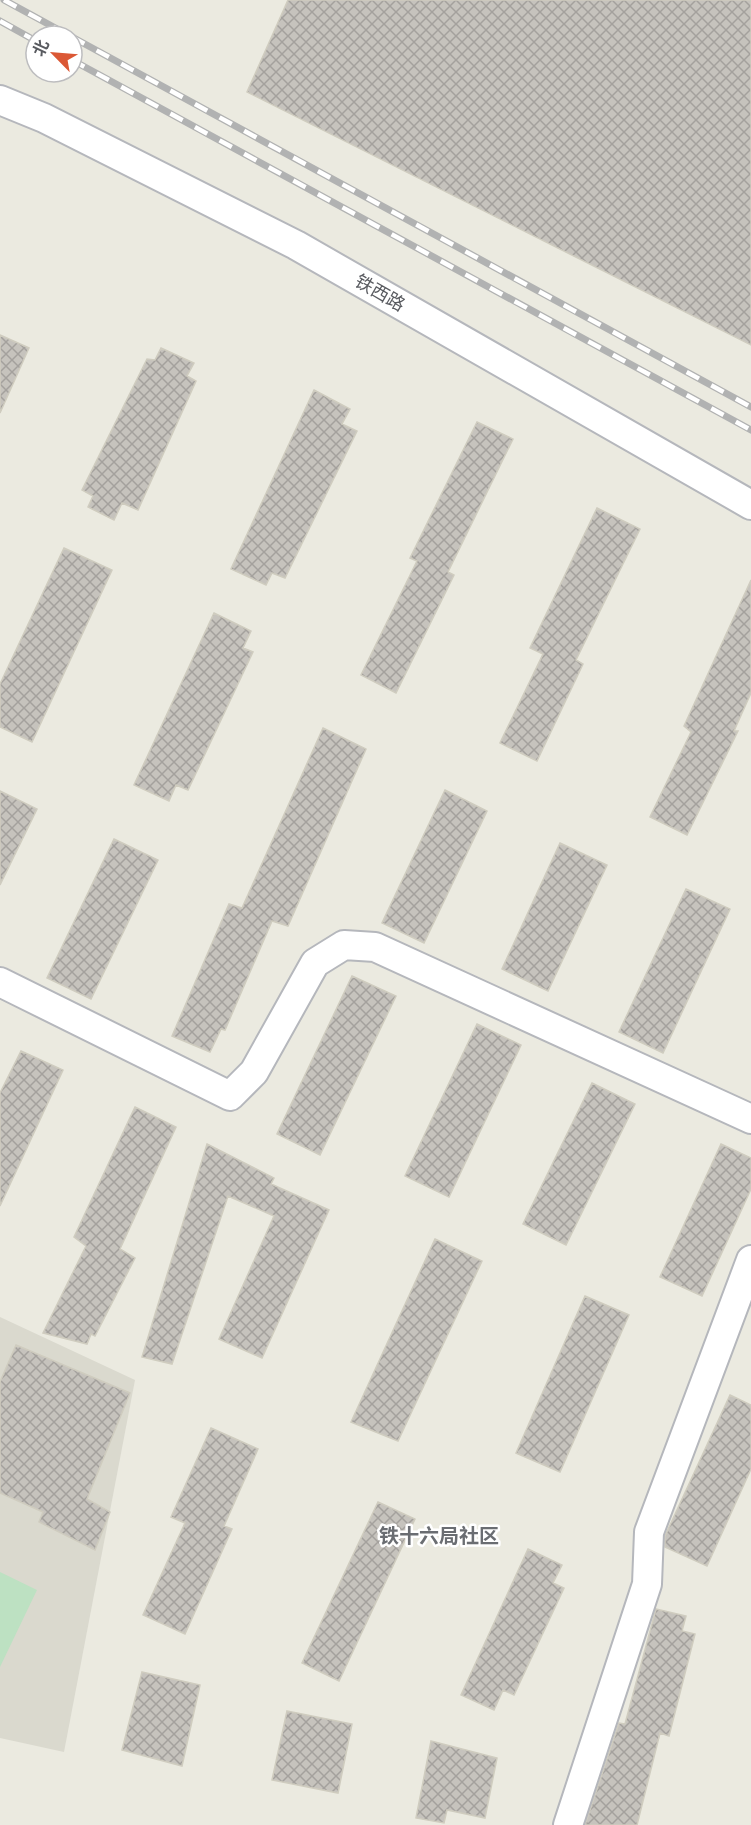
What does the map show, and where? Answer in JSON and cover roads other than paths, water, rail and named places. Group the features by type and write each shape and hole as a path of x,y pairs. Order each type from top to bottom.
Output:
{"street":[{"name":"铁西路","path":"0,100 44,118 296,245 751,505"},
{"path":"0,982 230,1096 254,1072 315,963 344,945 375,947 751,1119"},
{"path":"568,1825 647,1584 650,1532 751,1260"}],"railway":[{"path":"4,0 48,24"},
{"path":"0,21 24,34"},
{"path":"84,44 751,407"},
{"path":"84,67 751,430"}],"district":[{"name":"铁十六局社区","path":"439,1536"}]}
